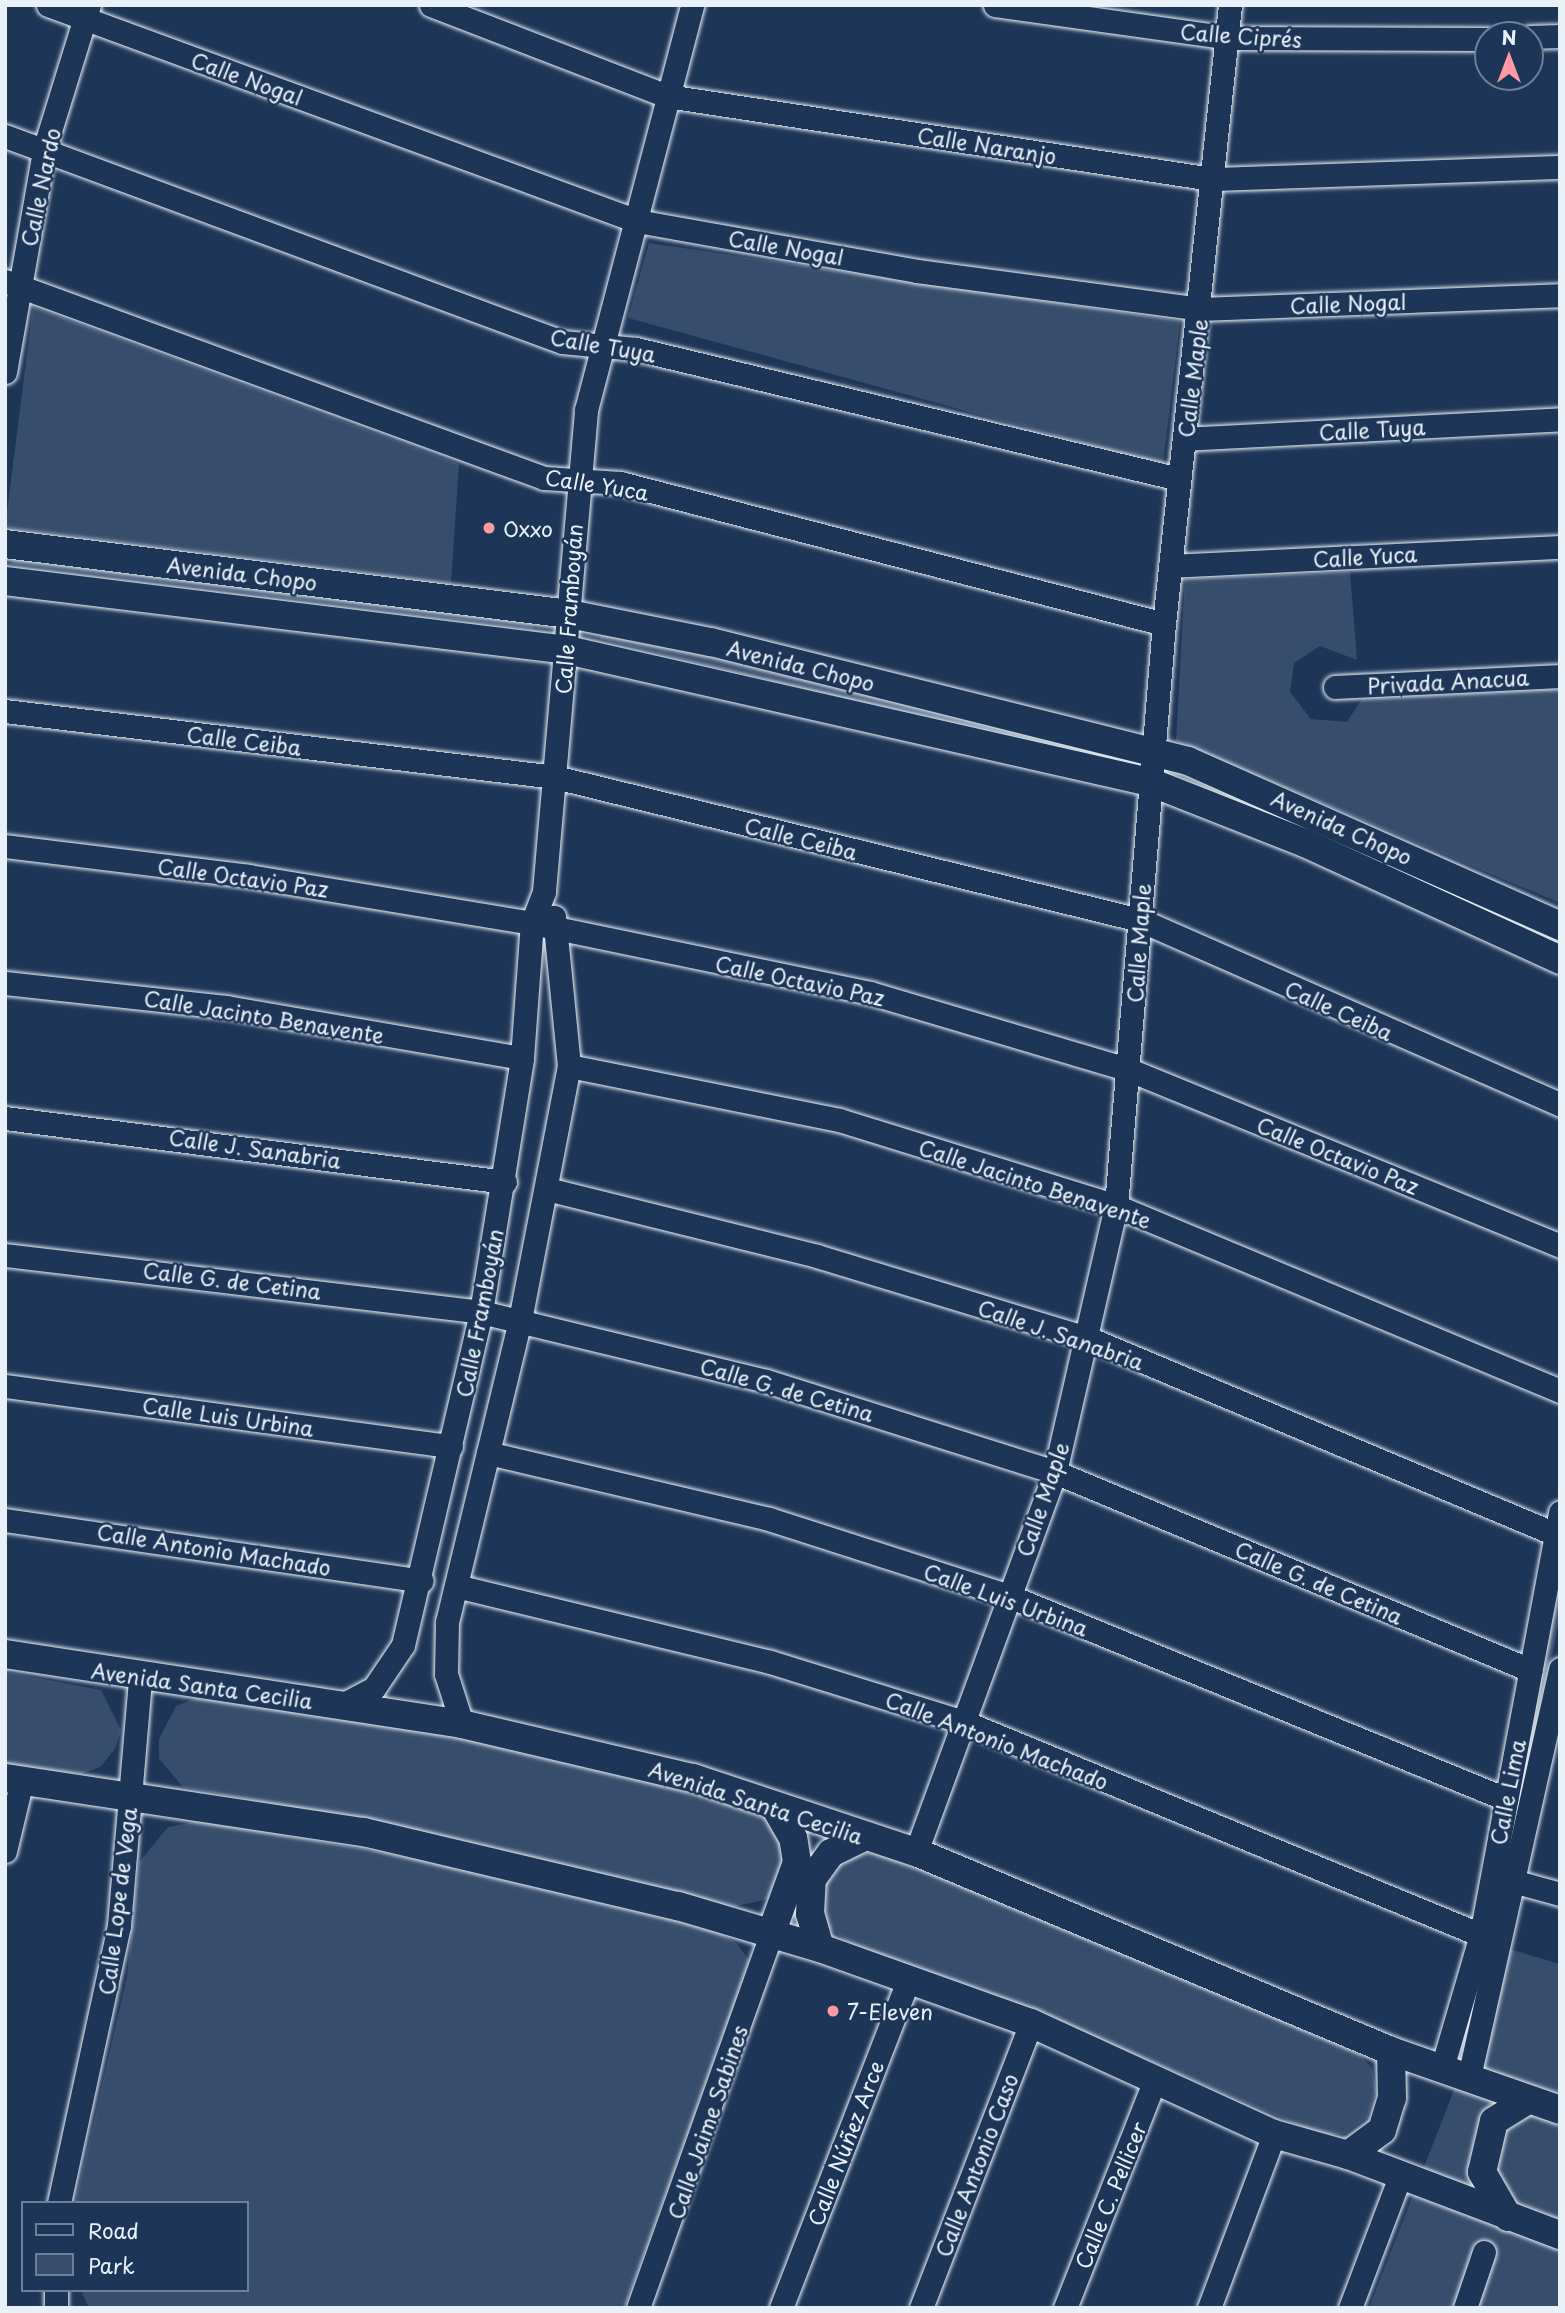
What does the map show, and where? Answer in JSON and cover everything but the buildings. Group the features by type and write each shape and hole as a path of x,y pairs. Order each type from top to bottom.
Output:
{"street":[{"name":"Calle Nogal","path":"48,5 87,12 638,220 917,271 1200,309 1560,295"},
{"name":"Calle Naranjo","path":"431,5 667,96 1212,179 1560,167"},
{"name":"Calle Framboyán","path":"342,1705 374,1688 389,1671 422,1581 481,1312 505,1182 522,1058 532,923 544,891 567,650 577,484 598,348 638,220 692,5"},
{"name":"Calle Ciprés","path":"995,5 1230,38 1474,40"},
{"name":"Calle Maple","path":"916,1853 1055,1472 1090,1339 1116,1206 1164,624 1212,179 1230,38 1230,5"},
{"name":"Calle Nardo","path":"5,372 13,283 44,150 87,12"},
{"name":"Calle Tuya","path":"5,136 562,342 598,348 636,349 1179,479"},
{"name":"Calle Yuca","path":"13,283 544,478 577,484 620,483 1164,624"},
{"name":"Calle Tuya","path":"1184,439 1560,419"},
{"name":"Avenida Chopo","path":"5,544 569,614 1153,752 1318,815 1560,926"},
{"name":"Calle Yuca","path":"1170,566 1560,547"},
{"name":"Avenida Chopo","path":"5,581 567,650 1150,782 1305,842 1560,960"},
{"name":"Privada Anacua","path":"1335,687 1560,676"},
{"name":"Calle Ceiba","path":"5,711 555,777 1140,920 1560,1104"},
{"name":"Calle Octavio Paz","path":"5,846 248,876 532,923 870,993 1128,1069 1560,1246"},
{"name":"Calle Framboyán","path":"461,1724 444,1648 456,1586 520,1320 569,1066 558,928 544,891"},
{"name":"Calle Jacinto Benavente","path":"5,983 226,1007 522,1058"},
{"name":"Calle Jacinto Benavente","path":"569,1066 839,1120 1116,1206 1560,1391"},
{"name":"Calle J. Sanabria","path":"5,1118 505,1182"},
{"name":"Calle J. Sanabria","path":"547,1189 817,1256 1090,1339 1558,1528"},
{"name":"Calle G. de Cetina","path":"5,1255 481,1312 766,1381 1055,1472 1530,1670"},
{"name":"Calle Luis Urbina","path":"5,1387 452,1446"},
{"name":"Calle Luis Urbina","path":"488,1453 769,1519 1009,1596 1506,1799"},
{"name":"Calle Antonio Machado","path":"5,1520 422,1581"},
{"name":"Calle Lima","path":"1456,2073 1558,1528"},
{"name":"Calle Antonio Machado","path":"456,1586 758,1658 964,1722 1480,1935"},
{"name":"Avenida Santa Cecilia","path":"5,1654 141,1678 461,1724 693,1778 916,1853 1391,2051 1560,2110"},
{"name":"Calle Lima","path":"1456,2073 1504,1941 1516,1882 1552,1752 1560,1669"},
{"name":"Calle Lope de Vega","path":"59,2201 108,1990 141,1678"},
{"path":"5,1851 14,1779 364,1832 820,1948 1031,2023 1154,2082 1274,2134 1348,2155 1399,2179 1560,2235"},
{"path":"771,1934 797,1862 793,1838 775,1807"},
{"path":"820,1948 810,1914 813,1879 831,1853 864,1837"},
{"path":"1516,1882 1560,1894"},
{"name":"Calle Jaime Sabines","path":"638,2308 771,1934"},
{"name":"Calle Núñez Arce","path":"781,2308 909,1978"},
{"name":"Calle Antonio Caso","path":"921,2308 1031,2023"},
{"path":"1348,2155 1382,2130 1392,2098 1391,2051"},
{"name":"Calle C. Pellicer","path":"1065,2308 1154,2082"},
{"path":"1508,2217 1482,2172 1494,2121 1528,2100"},
{"path":"1209,2308 1274,2134"},
{"path":"1350,2308 1399,2179"},
{"path":"1465,2308 1484,2252"}],"green space":[{"path":"649,243 1180,321 1163,465 628,318"},
{"path":"33,307 459,464 451,583 5,527"},
{"path":"12,550 535,615 533,629 12,564"},
{"path":"1350,572 1357,660 1320,646 1294,663 1290,692 1311,719 1347,722 1362,699 1560,689 1560,903 1176,741 1185,579"},
{"path":"601,625 1107,747 1102,761 600,639"},
{"path":"1560,1568 1560,1614 1500,1934 1489,1931"},
{"path":"5,1672 101,1690 121,1730 115,1749 100,1767 81,1774 5,1764"},
{"path":"197,1698 445,1735 598,1768 753,1810 774,1822 792,1859 777,1897 732,1907 425,1832 183,1787 159,1759 159,1739 176,1706"},
{"path":"200,1821 443,1863 719,1932 736,1943 750,1961 624,2308 89,2308 82,2292 248,2292 248,2201 75,2201 127,1977 139,1862 168,1827"},
{"path":"873,1853 1011,1902 1359,2054 1372,2068 1376,2090 1367,2118 1344,2134 1322,2135 1041,2014 850,1943 827,1927 821,1898 826,1870 848,1855"},
{"path":"1509,1949 1560,1964 1560,2308 1369,2308"}],"place":[{"name":"Oxxo","path":"489,528"},
{"name":"7-Eleven","path":"833,2011"}]}
